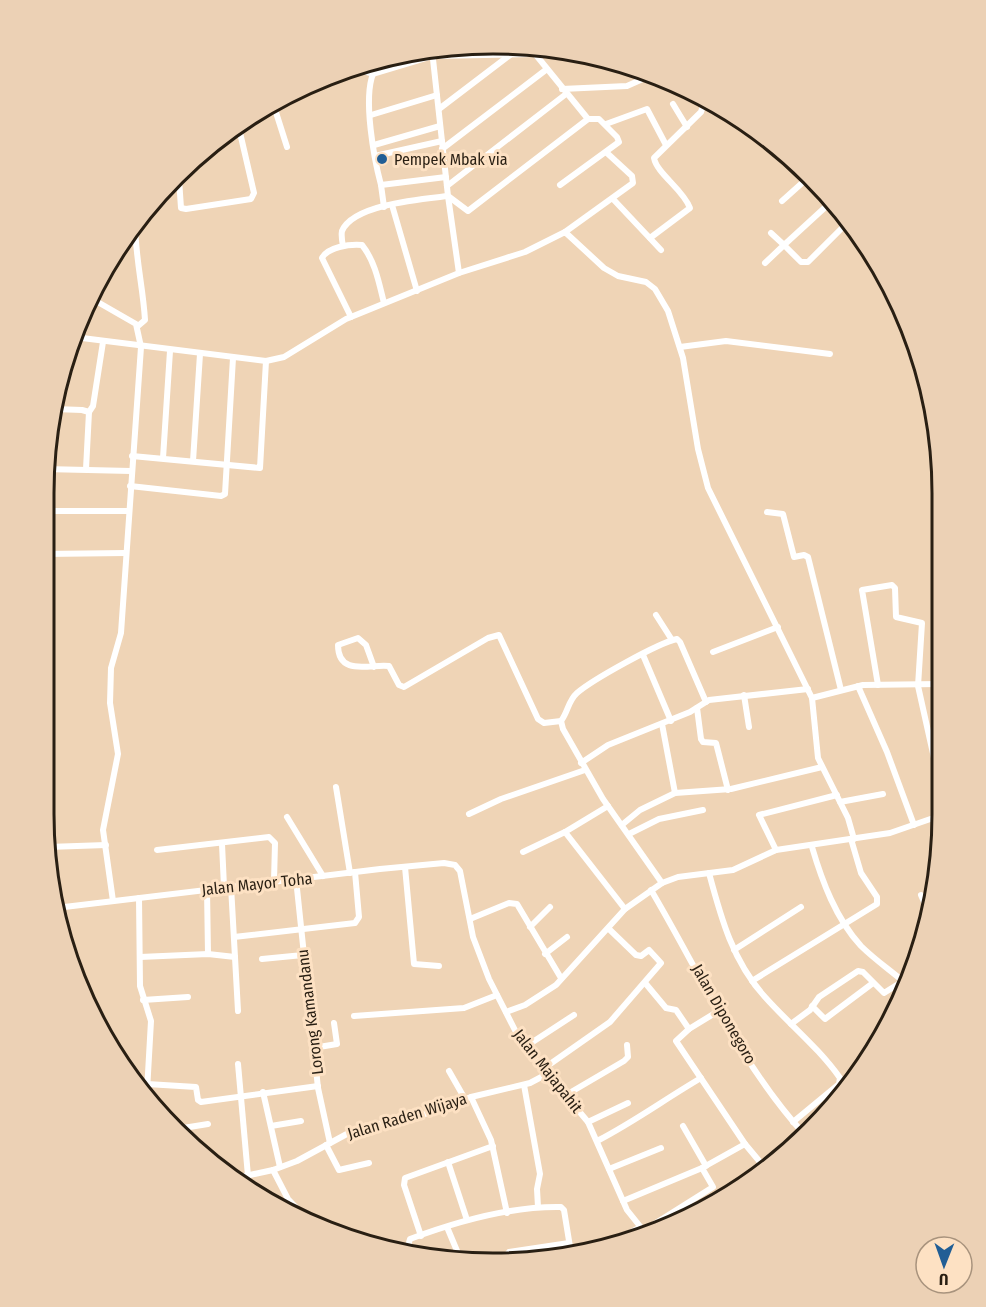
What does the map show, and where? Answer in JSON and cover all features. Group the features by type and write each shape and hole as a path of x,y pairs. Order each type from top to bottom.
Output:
{"street":[{"path":"484,54 522,55"},
{"path":"439,109 510,55"},
{"path":"537,57 588,119"},
{"path":"434,58 459,273"},
{"path":"369,72 373,74 407,62"},
{"path":"375,156 442,145 547,69"},
{"path":"373,74 369,88 371,115 384,207"},
{"path":"447,186 564,91 627,86 641,80"},
{"path":"371,115 437,95"},
{"path":"673,104 687,127"},
{"path":"650,238 690,208 684,197 654,162 656,153 687,127 702,107"},
{"path":"606,124 647,109 666,145"},
{"path":"276,112 287,147"},
{"path":"342,246 342,232 350,221 361,214 384,207 448,195 468,211 588,119 596,118 606,124 620,140 607,153 560,185"},
{"path":"374,145 440,126"},
{"path":"180,187 181,208 186,209 251,199 254,193 240,134"},
{"path":"82,339 266,361 284,357 351,317 459,273 525,252 565,232 633,183 634,180 607,153"},
{"path":"381,186 446,177"},
{"path":"782,201 803,183"},
{"path":"613,199 662,250"},
{"path":"392,205 417,291"},
{"path":"765,263 825,206"},
{"path":"771,233 801,262 808,262 842,228"},
{"path":"565,232 604,268 618,276 646,282 656,289 668,311 680,347 698,449 708,489 812,698 822,767 839,799 853,839 861,873 878,900 872,907 752,981"},
{"path":"136,239 137,271 143,289 146,321 138,326"},
{"path":"351,317 322,258 324,253 342,246 362,244 366,249 384,303"},
{"path":"98,302 138,326"},
{"path":"113,901 104,820 118,754 110,707 111,668 120,640 141,347 138,326"},
{"path":"680,347 726,341 831,354"},
{"path":"86,469 89,412 93,405 103,342"},
{"path":"163,458 170,351"},
{"path":"193,461 200,354"},
{"path":"130,486 223,495 227,465 233,358"},
{"path":"132,456 260,467 266,361"},
{"path":"62,409 89,412"},
{"path":"55,469 131,471"},
{"path":"54,511 128,512"},
{"path":"767,512 783,514 794,557 804,555 808,557 841,690"},
{"path":"54,554 126,554"},
{"path":"878,685 862,590 892,585 895,588 896,618 922,623 918,686 932,749"},
{"path":"656,615 672,640"},
{"path":"713,652 778,627"},
{"path":"374,667 366,645 358,638 338,645 339,652 352,667 374,667 389,666 399,686 404,687 488,638 499,635 538,719 544,723 561,721 566,714 568,702 576,693 612,670 672,640 681,642 706,702"},
{"path":"643,655 671,720"},
{"path":"812,698 858,686 932,685"},
{"path":"858,686 887,752 914,825"},
{"path":"581,763 608,745 662,724 706,702 744,695 808,689"},
{"path":"744,695 749,727"},
{"path":"697,708 701,740 716,743 728,790"},
{"path":"561,721 585,770 662,883"},
{"path":"662,724 675,793"},
{"path":"622,824 640,810 675,793 728,790 822,767"},
{"path":"469,814 501,799 585,770"},
{"path":"234,937 351,925 358,921 353,873 336,787"},
{"path":"776,849 759,815 839,799 883,795"},
{"path":"523,852 565,832 608,806"},
{"path":"629,834 659,819 703,810"},
{"path":"287,817 323,876"},
{"path":"506,1012 527,1004 556,985 626,909 662,883 678,877 733,870 776,849 812,847 895,832 932,819"},
{"path":"565,832 626,909"},
{"path":"157,850 222,844 251,837 272,838 275,843 274,881"},
{"path":"222,844 234,937 238,1011"},
{"path":"55,847 106,845"},
{"path":"812,847 824,884 845,923 861,945 900,979"},
{"name":"Jalan Mayor Toha","path":"64,907 227,886 405,867 444,863 457,866"},
{"name":"Jalan Majapahit","path":"457,866 462,877 478,956 497,995 525,1047 588,1122 622,1201 641,1228"},
{"path":"405,867 414,964 439,966"},
{"path":"709,873 724,928 734,951 752,981 826,1059 840,1081 793,1122"},
{"name":"Lorong Kamandanu","path":"296,879 318,1086 328,1144 339,1170 369,1163"},
{"path":"207,889 208,954"},
{"name":"Jalan Diponegoro","path":"651,890 760,1076 799,1128"},
{"path":"921,895 924,901"},
{"path":"139,898 143,1000 151,1021 147,1084"},
{"path":"470,919 514,903 561,978"},
{"path":"530,927 550,907"},
{"path":"734,951 801,907"},
{"name":"Jalan Raden Wijaya","path":"248,1176 277,1168 356,1129 425,1114 468,1098 524,1085 545,1072 610,1022 646,984 661,961 649,950 641,957 636,955 609,928"},
{"path":"545,954 567,938"},
{"path":"140,957 208,954 235,957"},
{"path":"262,959 303,955"},
{"path":"791,1024 819,997 858,971 863,972 884,993 897,986"},
{"path":"812,1006 825,1019 873,983"},
{"path":"646,984 666,1008 676,1010 689,1029"},
{"path":"354,1016 464,1008 497,995"},
{"path":"143,1000 188,997"},
{"path":"720,1010 689,1029 676,1041 745,1144 760,1162"},
{"path":"525,1047 574,1015"},
{"path":"314,1048 337,1044 334,1023"},
{"path":"566,1095 627,1059 627,1045"},
{"path":"238,1064 239,1096 248,1176"},
{"path":"449,1071 468,1098 493,1146 507,1213"},
{"path":"597,1141 636,1121 652,1107 701,1078"},
{"path":"524,1085 540,1174 537,1189 538,1207"},
{"path":"151,1088 196,1087 198,1100 201,1102 318,1086"},
{"path":"263,1092 277,1168 294,1205"},
{"path":"588,1122 628,1103"},
{"path":"271,1126 301,1121"},
{"path":"187,1127 208,1124"},
{"path":"660,1220 713,1187 683,1126"},
{"path":"622,1201 704,1167 745,1144"},
{"path":"421,1236 404,1181 408,1176 493,1146"},
{"path":"609,1169 661,1148"},
{"path":"448,1162 467,1220"},
{"path":"410,1245 409,1242 421,1236 467,1220 538,1207 563,1208 570,1246"},
{"path":"447,1227 457,1251"},
{"path":"508,1252 569,1243"}],"place":[{"name":"Pempek Mbak via","path":"382,159"}]}
